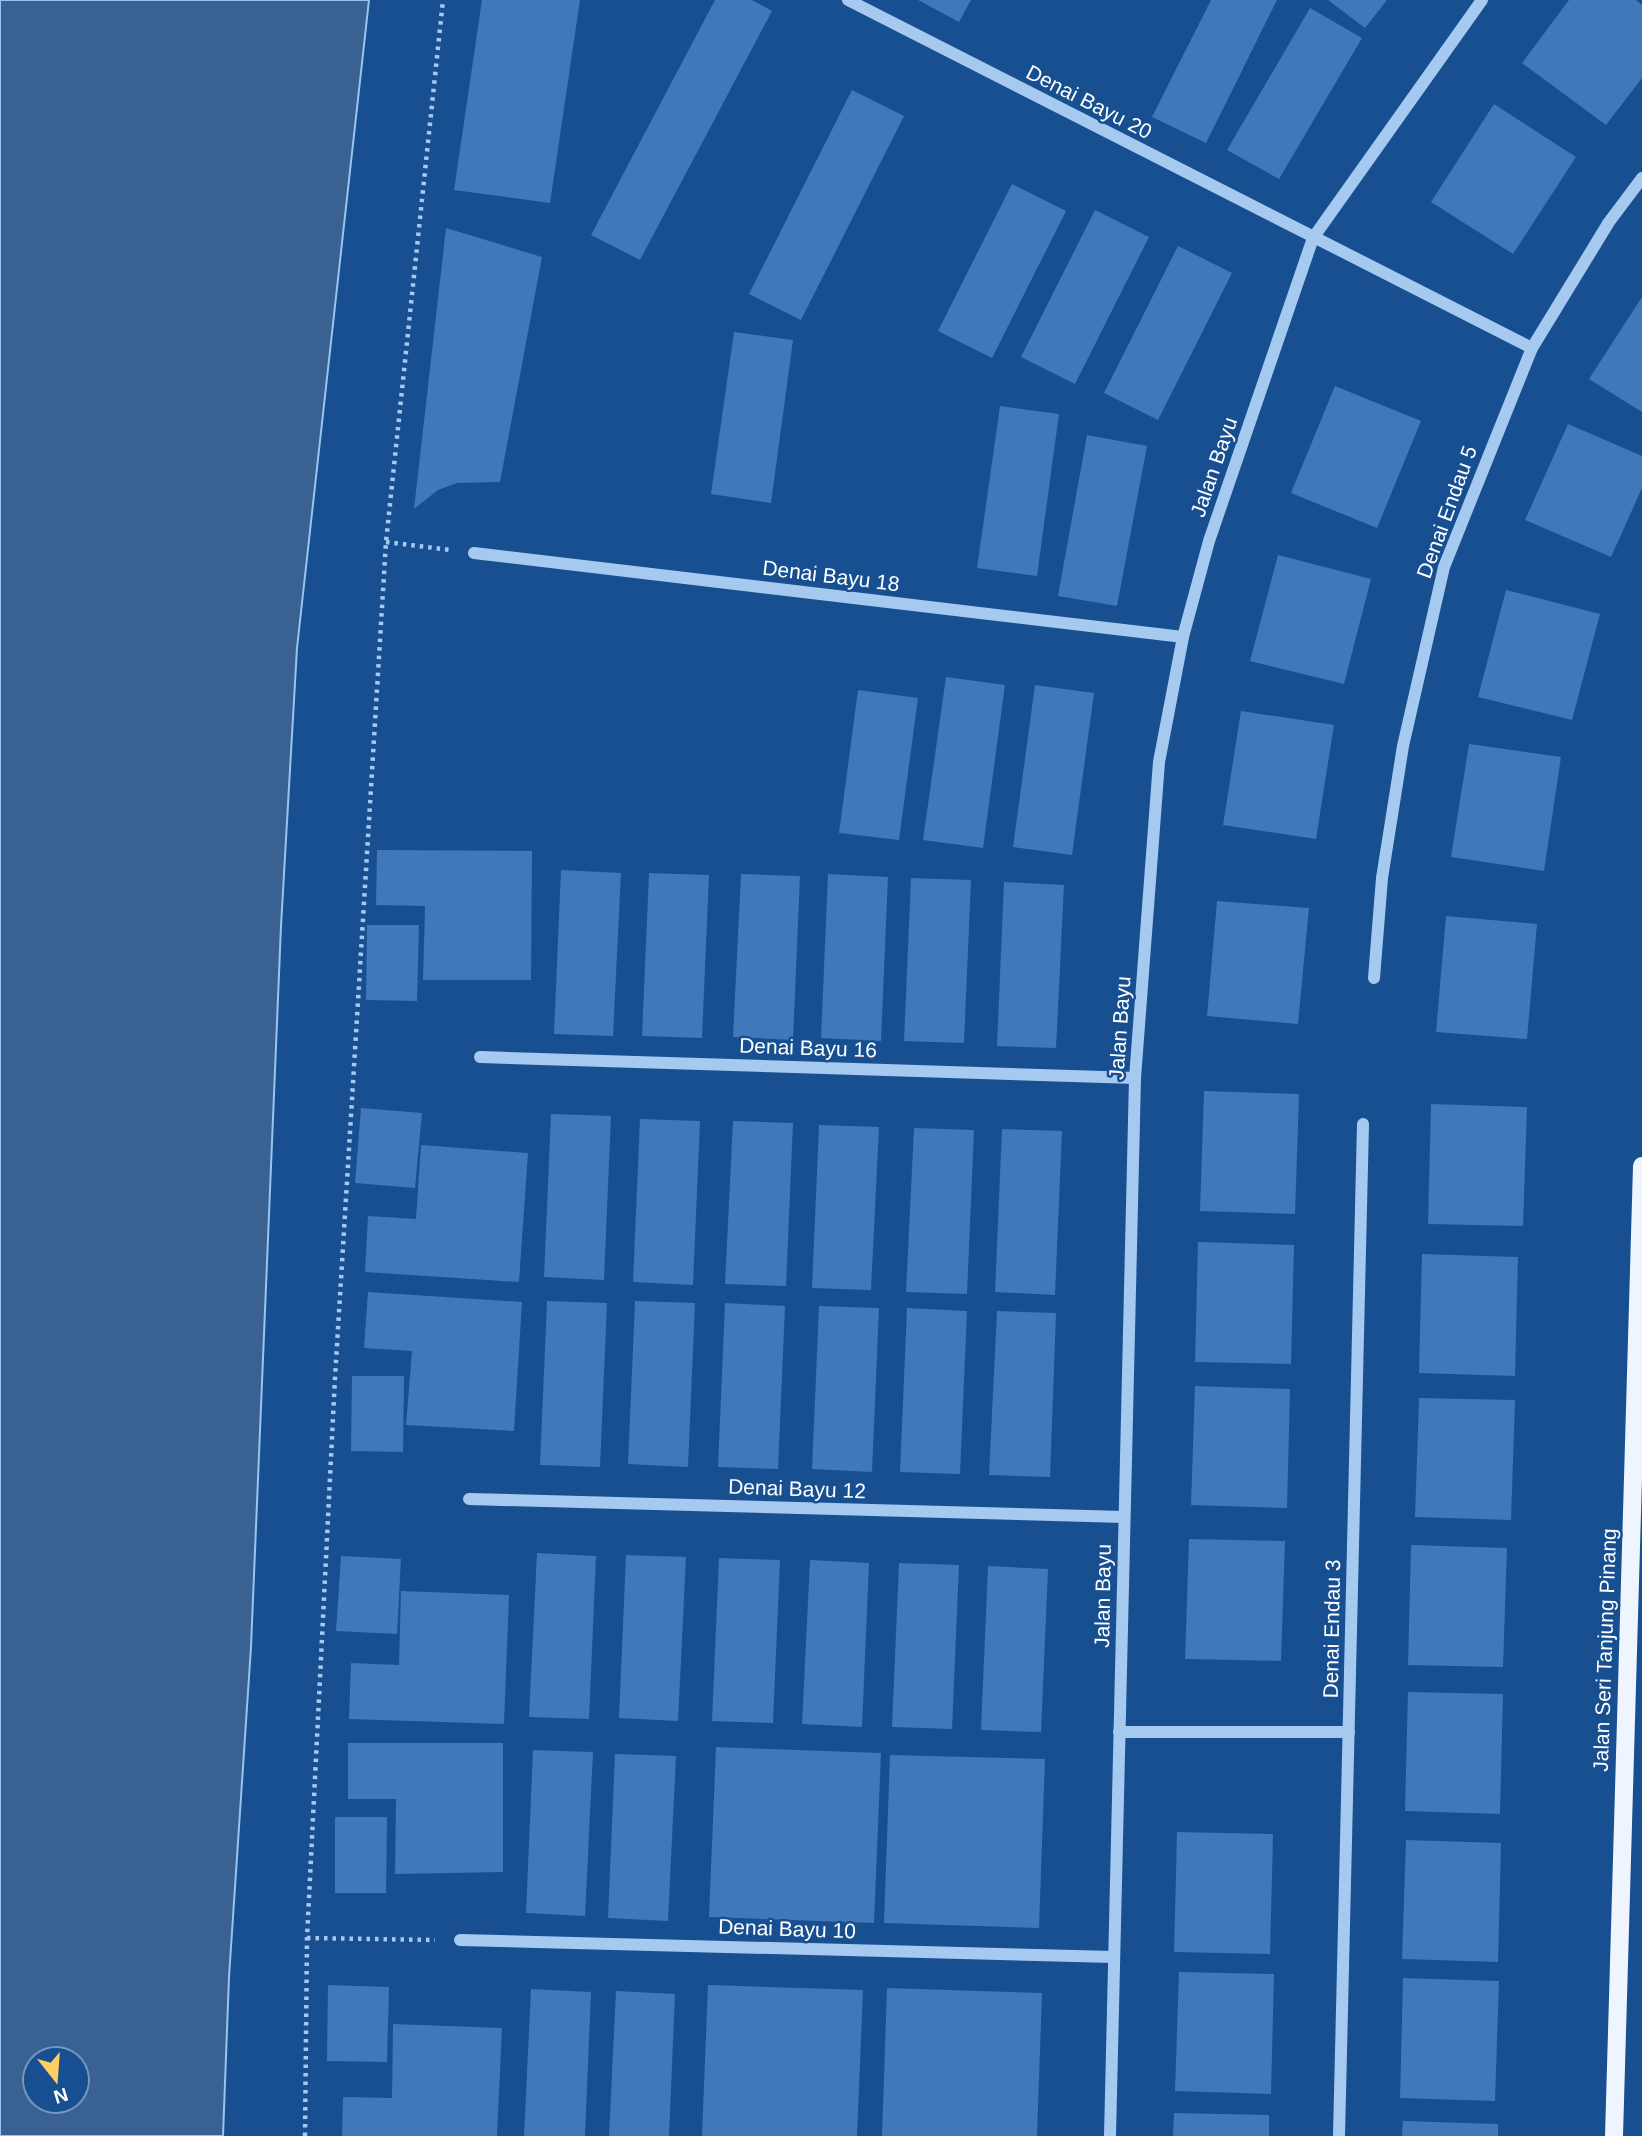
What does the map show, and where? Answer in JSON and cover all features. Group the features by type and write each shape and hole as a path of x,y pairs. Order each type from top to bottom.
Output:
{"main road":[{"name":"Jalan Seri Tanjung Pinang","path":"1614,2136 1642,1166"}],"street":[{"name":"Denai Bayu 20","path":"848,0 1532,348"},
{"name":"Jalan Bayu","path":"1110,2136 1135,1077 1158,762 1183,638 1209,541 1313,238 1482,0"},
{"name":"Denai Endau 5","path":"1374,978 1382,878 1403,746 1444,568 1532,348 1609,222 1642,178"},
{"name":"Denai Bayu 18","path":"474,553 1183,638"},
{"name":"Denai Bayu 16","path":"480,1057 1135,1077"},
{"name":"Denai Endau 3","path":"1339,2136 1363,1124"},
{"name":"Denai Bayu 12","path":"469,1499 1124,1517"},
{"path":"1119,1732 1349,1732"},
{"name":"Denai Bayu 10","path":"460,1940 1114,1957"}],"path":[{"path":"304,2136 307,1938 335,1378 386,542 443,0"},
{"path":"386,542 474,553"},
{"path":"307,1938 460,1940"}],"water":[{"path":"0,0 369,0 297,648 281,926 251,1647 229,1977 223,2136 0,2136"}],"building":[{"path":"482,0 580,0 550,203 454,190"},
{"path":"715,0 752,0 772,11 640,260 591,235"},
{"path":"918,0 971,0 959,22"},
{"path":"1211,0 1277,0 1206,143 1152,117"},
{"path":"1328,0 1387,0 1365,28"},
{"path":"1569,0 1636,0 1642,5 1642,78 1606,125 1522,63"},
{"path":"1310,8 1362,38 1279,179 1227,150"},
{"path":"852,90 904,116 801,320 749,294"},
{"path":"1494,104 1576,157 1513,254 1431,202"},
{"path":"1012,184 1066,211 992,358 938,331"},
{"path":"1095,210 1149,237 1075,384 1021,357"},
{"path":"446,228 542,257 500,482 457,483 438,490 414,509"},
{"path":"1178,246 1232,273 1158,420 1104,393"},
{"path":"1642,297 1642,412 1589,379"},
{"path":"734,332 793,340 771,503 711,494"},
{"path":"1335,386 1421,421 1377,528 1291,493"},
{"path":"1000,406 1059,414 1037,576 977,568"},
{"path":"1568,424 1642,456 1642,488 1611,557 1525,520"},
{"path":"1087,435 1147,446 1117,606 1058,596"},
{"path":"1278,555 1371,579 1344,684 1250,661"},
{"path":"1506,590 1600,614 1572,720 1478,697"},
{"path":"946,677 1005,685 983,848 923,840"},
{"path":"1035,685 1094,693 1072,855 1013,847"},
{"path":"858,690 918,698 899,840 839,833"},
{"path":"1241,711 1334,725 1316,839 1223,825"},
{"path":"1469,744 1561,757 1544,871 1451,857"},
{"path":"377,850 532,851 531,980 423,980 425,906 376,905"},
{"path":"561,870 621,873 613,1036 554,1034"},
{"path":"649,873 709,875 702,1038 642,1036"},
{"path":"741,874 800,876 793,1040 733,1037"},
{"path":"828,874 888,877 881,1041 821,1038"},
{"path":"911,878 971,880 964,1043 904,1041"},
{"path":"1004,882 1064,885 1056,1048 997,1046"},
{"path":"1217,901 1309,908 1298,1024 1207,1016"},
{"path":"1446,916 1537,924 1527,1039 1436,1032"},
{"path":"367,925 419,925 417,1001 366,1000"},
{"path":"1204,1091 1299,1094 1295,1214 1200,1211"},
{"path":"1431,1104 1527,1107 1523,1226 1428,1224"},
{"path":"361,1108 422,1113 415,1188 355,1183"},
{"path":"551,1114 611,1116 604,1280 544,1277"},
{"path":"640,1119 700,1121 693,1285 633,1282"},
{"path":"733,1121 793,1123 786,1286 725,1284"},
{"path":"819,1125 879,1127 871,1290 812,1288"},
{"path":"914,1128 974,1130 967,1294 906,1292"},
{"path":"1002,1129 1062,1131 1055,1295 995,1292"},
{"path":"421,1145 528,1153 519,1282 365,1272 368,1216 416,1219"},
{"path":"1198,1242 1294,1245 1291,1364 1195,1362"},
{"path":"1422,1254 1518,1257 1515,1376 1419,1373"},
{"path":"368,1292 522,1302 514,1431 406,1425 412,1351 364,1348"},
{"path":"547,1301 607,1303 600,1467 540,1465"},
{"path":"635,1301 695,1303 688,1467 628,1464"},
{"path":"725,1303 785,1306 778,1469 718,1467"},
{"path":"819,1306 879,1308 872,1472 812,1469"},
{"path":"907,1308 967,1311 960,1474 900,1472"},
{"path":"997,1311 1056,1313 1050,1477 989,1475"},
{"path":"352,1376 404,1376 403,1452 351,1451"},
{"path":"1195,1386 1290,1389 1287,1508 1191,1505"},
{"path":"1419,1398 1515,1400 1511,1520 1415,1517"},
{"path":"1189,1539 1285,1541 1281,1661 1185,1659"},
{"path":"1411,1545 1507,1548 1503,1667 1408,1665"},
{"path":"537,1553 596,1556 589,1719 529,1717"},
{"path":"626,1555 686,1557 678,1721 619,1718"},
{"path":"341,1556 401,1559 397,1634 336,1631"},
{"path":"719,1558 780,1560 773,1723 712,1721"},
{"path":"810,1560 869,1563 862,1727 802,1724"},
{"path":"899,1563 959,1565 952,1729 892,1727"},
{"path":"988,1566 1048,1569 1041,1732 981,1730"},
{"path":"401,1591 509,1595 504,1724 349,1719 351,1663 399,1665"},
{"path":"1408,1692 1503,1694 1500,1814 1405,1811"},
{"path":"348,1743 503,1743 503,1872 395,1874 396,1799 348,1799"},
{"path":"716,1747 881,1753 874,1923 709,1917"},
{"path":"533,1750 593,1752 585,1916 526,1913"},
{"path":"615,1754 676,1756 668,1921 608,1918"},
{"path":"890,1755 1045,1759 1039,1928 884,1923"},
{"path":"335,1817 387,1817 386,1893 335,1893"},
{"path":"1177,1832 1273,1834 1270,1954 1174,1952"},
{"path":"1406,1840 1501,1843 1498,1962 1402,1959"},
{"path":"1179,1972 1274,1974 1271,2094 1175,2091"},
{"path":"1403,1978 1499,1981 1495,2101 1400,2098"},
{"path":"328,1985 389,1987 387,2062 327,2061"},
{"path":"708,1985 863,1990 857,2136 702,2136"},
{"path":"887,1988 1042,1993 1037,2136 882,2136"},
{"path":"531,1989 591,1992 585,2136 524,2136"},
{"path":"616,1991 675,1994 669,2136 609,2136"},
{"path":"393,2024 502,2028 497,2136 342,2136 343,2097 392,2098"},
{"path":"1174,2113 1269,2115 1269,2136 1173,2136"},
{"path":"1403,2121 1498,2124 1498,2136 1402,2136"}]}
